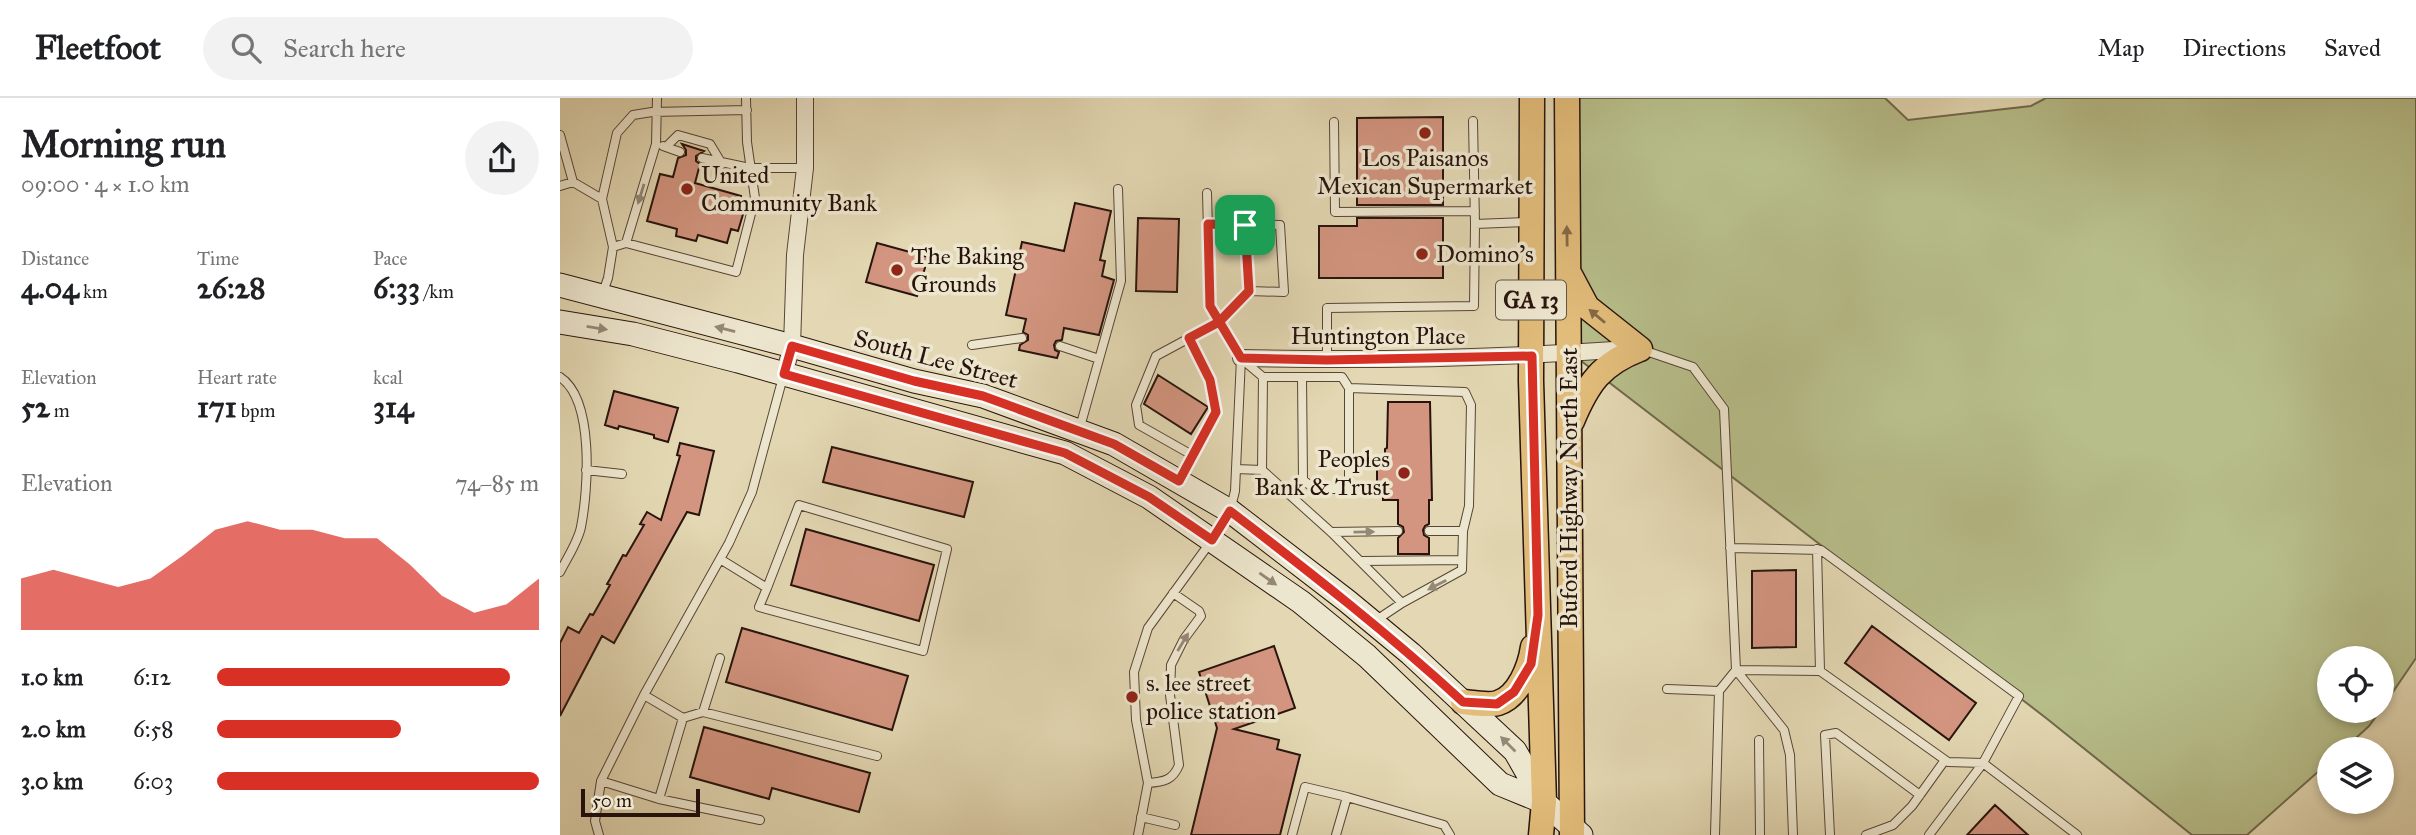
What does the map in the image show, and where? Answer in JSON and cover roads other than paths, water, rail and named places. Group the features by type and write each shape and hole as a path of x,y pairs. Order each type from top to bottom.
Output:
{"main road":[{"name":"GA 13","path":"1532,98 1532,356 1544,802 1541,835"},
{"name":"Buford Highway North East","path":"1567,98 1575,832"},
{"path":"1568,271 1587,307 1640,349"},
{"name":"South Lee Street","path":"560,285 914,381 983,396 1114,444 1230,511 1373,623 1515,751 1544,802 1575,832"},
{"name":"South Lee Street","path":"560,322 634,334 1065,453 1149,497 1301,602 1367,656 1500,785 1544,802"},
{"path":"1569,428 1583,395 1604,369 1616,358 1640,349"},
{"path":"1463,702 1497,704 1514,692 1531,664 1538,615"}],"street":[{"path":"784,374 792,346 795,255 805,168 805,98"},
{"name":"Huntington Place","path":"1241,358 1327,360 1532,356 1640,349"}],"lane":[{"path":"626,243 661,146 656,112 657,98"},
{"path":"613,247 626,243 736,272 755,198 750,168 746,98"},
{"path":"601,296 608,278 613,247 602,199 617,133 633,115 747,110"},
{"path":"1327,360 1327,308 1474,306 1473,121"},
{"path":"1334,122 1335,212 1475,211"},
{"path":"560,135 573,182 602,199"},
{"path":"661,146 678,135 710,144 722,164"},
{"path":"661,146 680,152"},
{"path":"702,158 750,168 805,168"},
{"path":"560,186 573,182"},
{"path":"1077,430 1121,281 1118,189"},
{"path":"1207,193 1210,306 1241,358 1263,377 1302,377 1342,377 1349,388 1349,489 1315,489 1303,480 1302,377"},
{"path":"1475,225 1531,222"},
{"path":"1208,224 1280,225 1284,292 1249,291"},
{"path":"1192,455 1139,425 1136,405 1156,356 1219,322 1249,291 1245,225"},
{"path":"972,345 1022,338"},
{"path":"1179,481 1216,412 1210,380 1189,338"},
{"path":"1060,346 1099,359"},
{"path":"1640,349 1693,367 1724,409 1736,670 1784,730 1790,755 1793,835"},
{"path":"1138,835 1148,783 1136,720 1133,672 1148,628 1230,511 1235,491 1241,358"},
{"path":"598,835 594,821 601,781 644,695 720,559 752,492 784,374"},
{"path":"560,377 569,383 585,422 586,470 581,530 560,572"},
{"path":"1262,470 1263,377"},
{"path":"1349,388 1465,392 1471,405 1469,506 1463,531 1462,570 1402,603 1373,623"},
{"path":"1236,469 1262,470 1331,532 1402,603"},
{"path":"586,470 622,474"},
{"path":"799,505 947,549 923,651 759,607 766,588 799,505"},
{"path":"1331,532 1398,531"},
{"path":"1430,531 1463,531"},
{"path":"1730,548 1821,550 2020,696 1983,763 1929,835"},
{"path":"1817,550 1821,671"},
{"path":"720,559 766,588"},
{"path":"1360,561 1462,560"},
{"path":"1148,783 1164,782 1175,775 1179,765 1170,695 1171,666 1184,639 1201,616 1199,611 1173,593"},
{"path":"704,712 720,658"},
{"path":"1736,670 1821,671 1948,762 1983,763 2077,835"},
{"path":"1715,835 1719,691 1736,670"},
{"path":"1667,689 1719,691"},
{"path":"644,695 683,718 704,712 877,756"},
{"path":"659,799 683,718"},
{"path":"1830,835 1825,735 1836,733 1920,795"},
{"path":"1759,740 1760,835"},
{"path":"1866,835 1893,825 1920,795 1945,760"},
{"path":"601,781 659,799 760,820"},
{"path":"1292,835 1305,787 1444,825 1450,835"},
{"path":"1336,835 1347,797"},
{"path":"1141,817 1175,825"}],"place":[{"name":"Los Paisanos Mexican Supermarket","path":"1425,133"},
{"name":"United Community Bank","path":"687,189"},
{"name":"Domino's","path":"1422,254"},
{"name":"The Baking Grounds","path":"897,270"},
{"name":"Peoples Bank & Trust","path":"1404,473"},
{"name":"s. lee street police station","path":"1132,697"}]}
